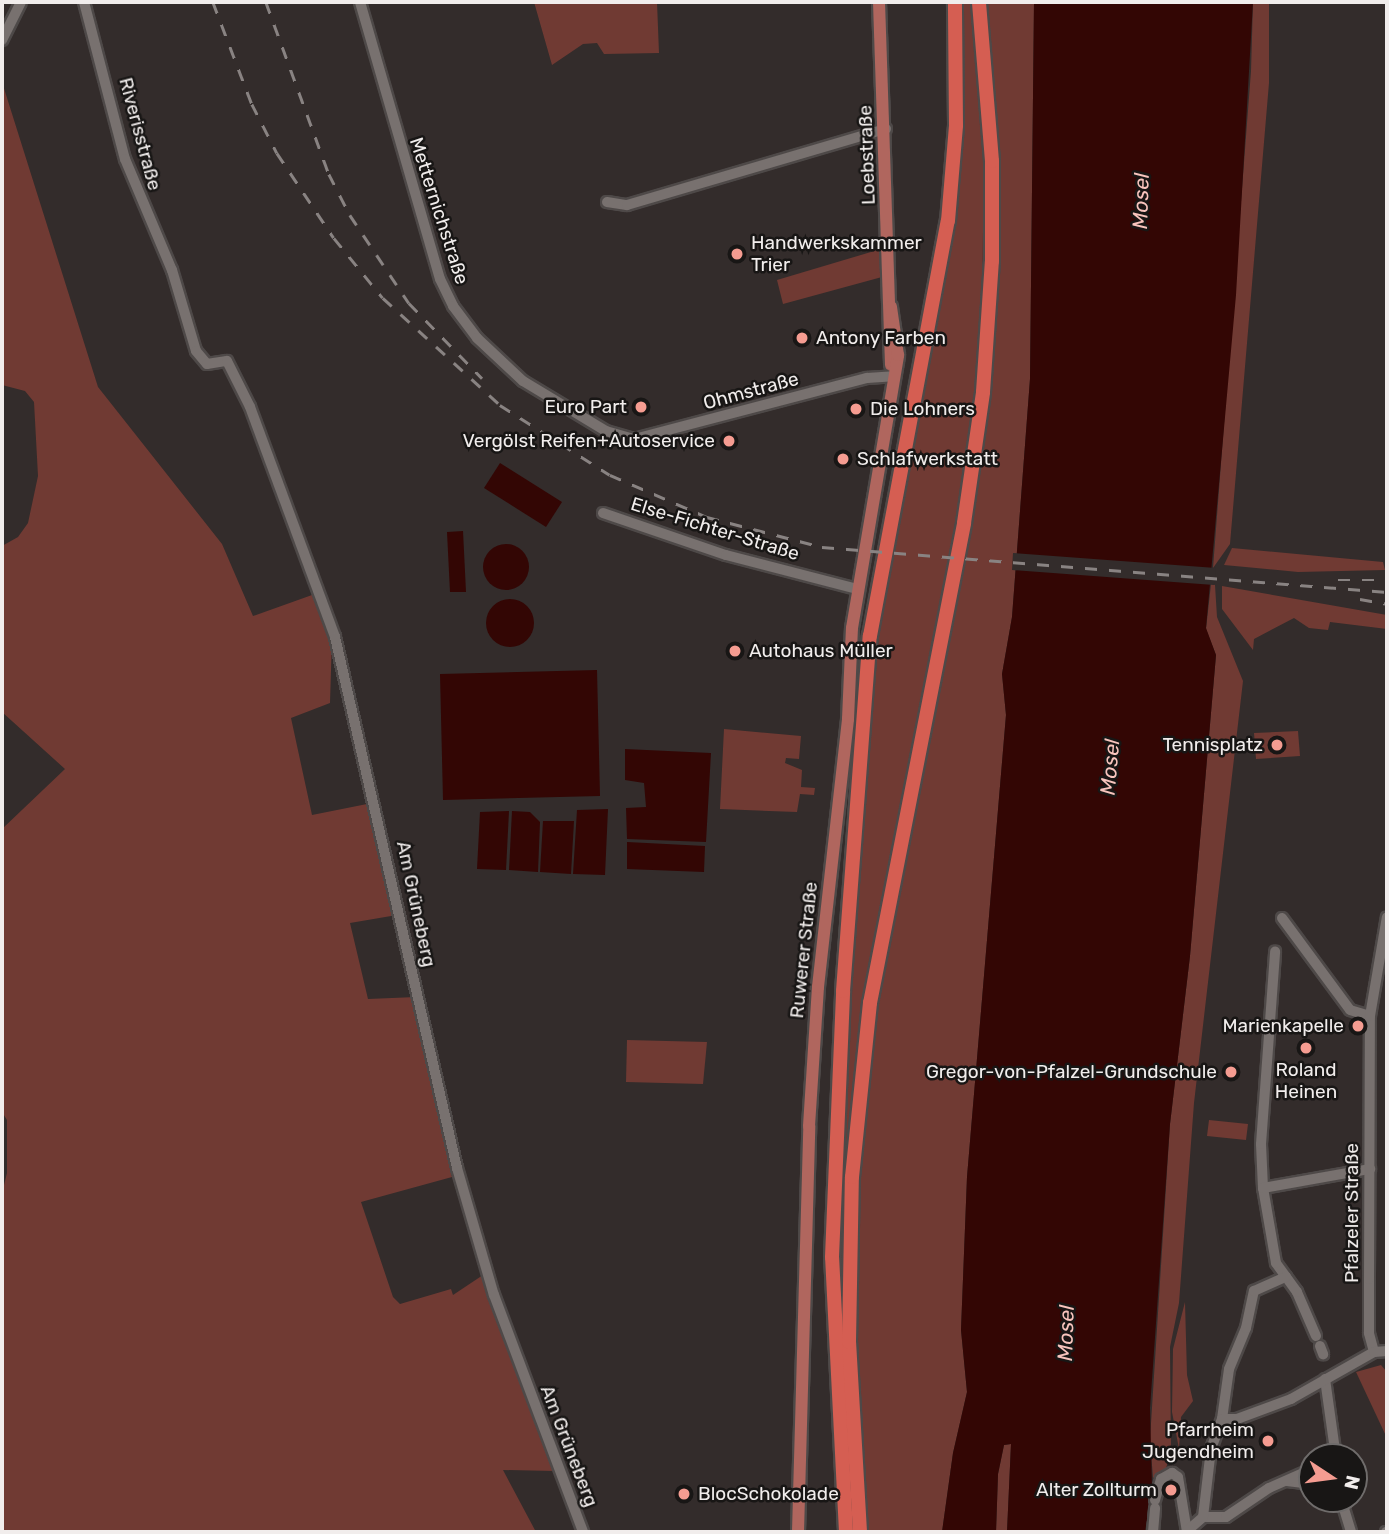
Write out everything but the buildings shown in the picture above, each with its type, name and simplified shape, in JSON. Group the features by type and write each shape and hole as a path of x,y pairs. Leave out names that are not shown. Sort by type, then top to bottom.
{"highway":[{"path":"846,1532 832,1257 844,977 870,636 948,221 956,125 955,2"},
{"path":"860,1532 849,1342 852,1177 874,977 964,523 983,392 992,261 992,161 979,2"}],"main road":[{"name":"Loebstraße","path":"879,2 891,307 888,335 893,376"},
{"name":"Ruwerer Straße","path":"798,1532 811,1097 857,589 893,376"}],"street":[{"path":"2,40 21,2"},
{"name":"Riverisstraße","path":"84,2 135,188 161,242 187,312"},
{"name":"Metternichstraße","path":"360,2 415,204 453,306 513,374 617,436"},
{"path":"607,202 627,205 886,129"},
{"name":"Am Grüneberg","path":"187,312 202,360 207,364 227,361 250,407 335,637 457,1168 494,1295 583,1532"},
{"name":"Ohmstraße","path":"617,436 641,439 867,377 893,376"},
{"name":"Else-Fichter-Straße","path":"603,513 726,555 857,589"},
{"name":"Pfalzeler Straße","path":"1374,1353 1369,1333 1370,1016 1387,917"},
{"path":"1282,919 1350,1010 1370,1016"},
{"path":"1275,952 1261,1144 1263,1188 1276,1263 1286,1277 1315,1336"},
{"path":"1374,993 1387,992"},
{"path":"1263,1188 1370,1169"},
{"path":"1194,1527 1211,1449 1222,1419 1229,1369 1246,1328 1254,1291 1286,1277"},
{"path":"1222,1419 1237,1419 1291,1399 1374,1353 1387,1351"},
{"path":"1325,1379 1334,1443"},
{"path":"1153,1532 1155,1504 1161,1479 1172,1473 1178,1477 1194,1527"},
{"path":"1194,1527 1226,1517 1298,1476"},
{"path":"1287,1481 1298,1482"},
{"path":"1345,1513 1351,1532"}],"shaded area":[{"path":"534,2 657,2 659,53 604,54 597,43 583,44 552,65"},
{"path":"961,2 972,2 984,128 982,335 973,421 944,586 870,967 853,1097 843,1256 838,1254 840,1140 868,727 884,595 953,232 960,166"},
{"path":"984,2 1034,2 1030,379 1012,617 1002,674 1006,715 967,1177 961,1330 967,1392 953,1453 942,1532 866,1532 855,1309 860,1153 876,1009 968,548 994,349 1000,211 997,125"},
{"path":"1253,2 1269,2 1269,83 1230,544 1213,568 1251,71"},
{"path":"2,82 98,387 222,544 253,616 312,595 332,637 330,703 291,718 312,815 372,803 397,915 350,923 368,999 416,997 452,1177 361,1202 393,1297 400,1304 451,1289 453,1295 483,1275 555,1471 503,1470 536,1532 2,1532 2,1193 7,1173 7,1120 2,1112 2,829 65,769 2,712 2,546 18,537 28,523 38,476 34,402 25,391 2,385"},
{"path":"881,249 882,277 783,304 777,280"},
{"path":"1232,548 1383,562 1385,570 1298,572 1224,565"},
{"path":"1211,584 1215,585 1217,617 1243,681 1194,1103 1179,1303 1170,1347 1171,1448 1166,1469 1153,1478 1150,1439 1170,1124 1190,956 1216,655 1206,629"},
{"path":"1222,586 1387,615 1387,629 1330,622 1328,630 1309,628 1294,618 1254,639 1253,650 1222,609"},
{"path":"724,729 801,736 799,759 786,758 785,763 802,770 801,787 815,788 814,795 800,794 797,812 720,809"},
{"name":"Tennisplatz","path":"1298,731 1300,756 1256,759 1254,733"},
{"path":"627,1040 707,1042 703,1084 626,1082"},
{"path":"1209,1120 1248,1124 1246,1140 1207,1136"},
{"path":"1185,1302 1187,1375 1193,1401 1181,1417 1179,1449 1172,1412 1173,1349"},
{"path":"1381,1365 1387,1372 1386,1436 1356,1372"},
{"path":"1011,1444 1007,1532 996,1532 998,1474 1004,1445"}],"water":[{"name":"Mosel","path":"1034,2 1253,2 1236,295 1206,628 1216,655 1190,956 1170,1124 1150,1408 1152,1488 1145,1532 1007,1532 1011,1444 1004,1445 998,1474 996,1532 942,1532 953,1453 967,1392 961,1330 967,1177 1006,715 1002,674 1012,617 1030,379"},
{"path":"500,463 562,502 546,527 484,488"},
{"path":"463,531 466,592 450,592 447,532"},
{"path":"506,544 523,550 529,567 523,584 506,590 489,584 483,567 489,550"},
{"path":"510,599 527,606 534,623 527,640 510,647 493,640 486,623 493,606"},
{"path":"597,670 600,796 443,800 440,674"},
{"path":"625,749 711,753 706,842 627,839 626,808 646,807 644,783 625,780"},
{"path":"608,809 605,875 573,874 577,810"},
{"path":"509,811 506,870 477,869 480,812"},
{"path":"512,811 530,812 540,822 538,872 509,870"},
{"path":"543,821 574,821 571,874 540,872"},
{"path":"627,842 705,846 704,872 627,869"}],"pier":[{"path":"1013,553 1216,568 1214,585 1012,570"}],"railway":[{"path":"213,2 252,104 277,153 334,238 383,298 500,405 610,475 707,517 822,547 1387,592"},
{"path":"266,2 329,174 350,215 409,303 482,378"},
{"path":"1338,580 1387,580"},
{"path":"1360,599 1387,604"}],"place":[{"name":"Handwerkskammer Trier","path":"737,254"},
{"name":"Antony Farben","path":"802,338"},
{"name":"Euro Part","path":"641,407"},
{"name":"Die Lohners","path":"856,409"},
{"name":"Vergölst Reifen+Autoservice","path":"729,441"},
{"name":"Schlafwerkstatt","path":"843,459"},
{"name":"Autohaus Müller","path":"735,651"},
{"name":"Tennisplatz","path":"1277,745"},
{"name":"Marienkapelle","path":"1358,1026"},
{"name":"Roland Heinen","path":"1306,1048"},
{"name":"Gregor-von-Pfalzel-Grundschule","path":"1231,1072"},
{"name":"Pfarrheim Jugendheim","path":"1268,1441"},
{"name":"Alter Zollturm","path":"1171,1490"},
{"name":"BlocSchokolade","path":"684,1494"}]}
